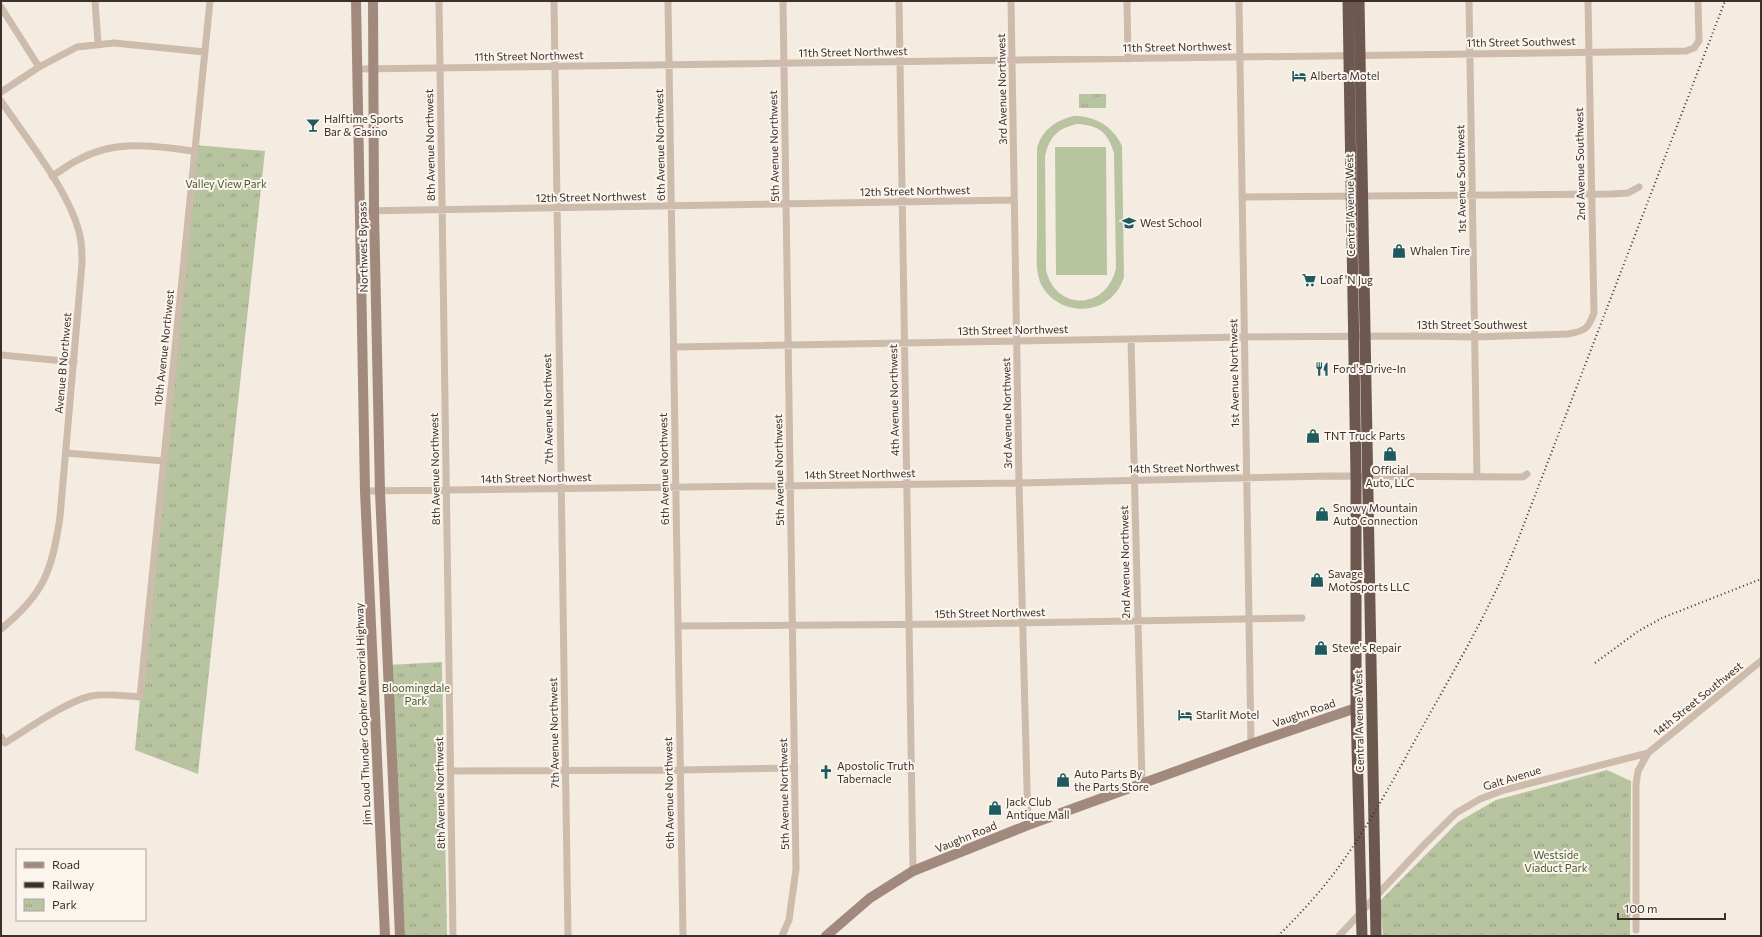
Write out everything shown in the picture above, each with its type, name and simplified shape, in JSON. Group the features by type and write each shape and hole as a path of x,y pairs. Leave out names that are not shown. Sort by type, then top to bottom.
{"highway":[{"name":"Central Avenue West","path":"1348,1 1356,476 1356,708 1362,936"},
{"name":"Central Avenue West","path":"1359,1 1364,195 1370,618 1369,743 1373,804 1376,936"},
{"path":"1369,743 1364,720 1356,708 1362,703 1364,693 1370,618"}],"main road":[{"name":"Northwest Bypass","path":"356,1 365,491"},
{"name":"Northwest Bypass","path":"373,1 374,210 380,492"},
{"name":"Jim Loud Thunder Gopher Memorial Highway","path":"365,491 385,936"},
{"path":"380,492 400,936"},
{"name":"Vaughn Road","path":"826,936 870,898 914,871 1028,825 1251,744 1356,708"}],"street":[{"path":"95,1 98,43"},
{"name":"10th Avenue Northwest","path":"3,740 68,705 90,696 108,695 140,697 210,1"},
{"name":"8th Avenue Northwest","path":"439,1 453,936"},
{"name":"7th Avenue Northwest","path":"554,1 560,488 568,936"},
{"name":"6th Avenue Northwest","path":"668,1 683,936"},
{"name":"5th Avenue Northwest","path":"782,936 789,920 796,869 783,1"},
{"name":"4th Avenue Northwest","path":"899,1 914,871"},
{"name":"3rd Avenue Northwest","path":"1011,1 1018,483 1028,825"},
{"path":"1127,1 1128,59"},
{"name":"1st Avenue Northwest","path":"1239,1 1251,744"},
{"name":"1st Avenue Southwest","path":"1469,1 1477,477"},
{"name":"2nd Avenue Southwest","path":"1588,1 1594,313 1589,326"},
{"name":"11th Street Southwest","path":"1348,55 1686,51 1694,48 1699,41 1698,1"},
{"path":"1,7 39,67"},
{"path":"1,92 39,67 77,47 98,43 114,43 205,52"},
{"name":"11th Street Northwest","path":"357,69 1012,61 1348,55"},
{"name":"Avenue B Northwest","path":"1,101 52,176 76,221 82,248 66,454 60,517 55,549 45,579 31,600 15,618 1,629"},
{"path":"52,176 78,159 102,149 125,145 147,145 194,151"},
{"path":"1242,197 1591,194 1628,193 1639,187"},
{"name":"12th Street Northwest","path":"360,211 672,207 1014,200"},
{"name":"13th Street Southwest","path":"1353,337 1475,338 1568,334 1580,332 1589,326"},
{"name":"13th Street Northwest","path":"674,347 1244,337 1353,337"},
{"name":"2nd Avenue Northwest","path":"1130,339 1142,783"},
{"path":"1,355 74,362"},
{"path":"66,454 164,462"},
{"path":"1356,476 1523,477 1527,474"},
{"name":"14th Street Northwest","path":"365,491 1018,483 1247,477 1356,476"},
{"name":"15th Street Northwest","path":"678,626 909,625 1302,618"},
{"name":"14th Street Southwest","path":"1648,753 1761,661"},
{"path":"1636,930 1636,784 1638,771 1648,753"},
{"name":"Galt Avenue","path":"1339,936 1422,847 1456,813 1480,800 1504,790 1648,753"},
{"path":"451,771 795,768"}],"green space":[{"path":"1079,94 1106,94 1106,108 1079,108"},
{"path":"1082,116 1096,120 1114,133 1122,146 1124,277 1116,293 1107,301 1090,308 1082,309 1060,304 1048,295 1038,277 1037,266 1037,148 1046,131 1056,123 1067,118","holes":["1077,124 1091,126 1101,131 1109,140 1114,153 1116,268 1111,282 1103,292 1093,298 1081,300 1070,299 1060,293 1052,284 1046,270 1045,156 1049,143 1055,134 1070,126"]},
{"name":"Valley View Park","path":"195,145 265,151 198,774 135,750"},
{"path":"1055,147 1106,147 1107,275 1056,275"},
{"name":"Bloomingdale Park","path":"442,662 447,936 405,936 388,665"},
{"name":"Westside Viaduct Park","path":"1607,770 1631,781 1630,936 1383,936 1380,901 1458,822 1496,800"}],"railway":[{"path":"1278,936 1305,908 1330,878 1367,824 1465,651 1510,560 1725,1"},
{"path":"1595,663 1637,632 1662,618 1761,579"}],"place":[{"name":"Alberta Motel","path":"1299,76"},
{"name":"Halftime Sports Bar & Casino","path":"313,125"},
{"name":"West School","path":"1129,223"},
{"name":"Whalen Tire","path":"1399,251"},
{"name":"Loaf 'N Jug","path":"1309,280"},
{"name":"Ford's Drive-In","path":"1322,369"},
{"name":"TNT Truck Parts","path":"1313,436"},
{"name":"Official Auto, LLC","path":"1390,454"},
{"name":"Snowy Mountain Auto Connection","path":"1322,514"},
{"name":"Savage Motosports LLC","path":"1317,580"},
{"name":"Steve's Repair","path":"1321,648"},
{"name":"Starlit Motel","path":"1185,715"},
{"name":"Apostolic Truth Tabernacle","path":"826,772"},
{"name":"Auto Parts By the Parts Store","path":"1063,780"},
{"name":"Jack Club Antique Mall","path":"995,808"}]}
